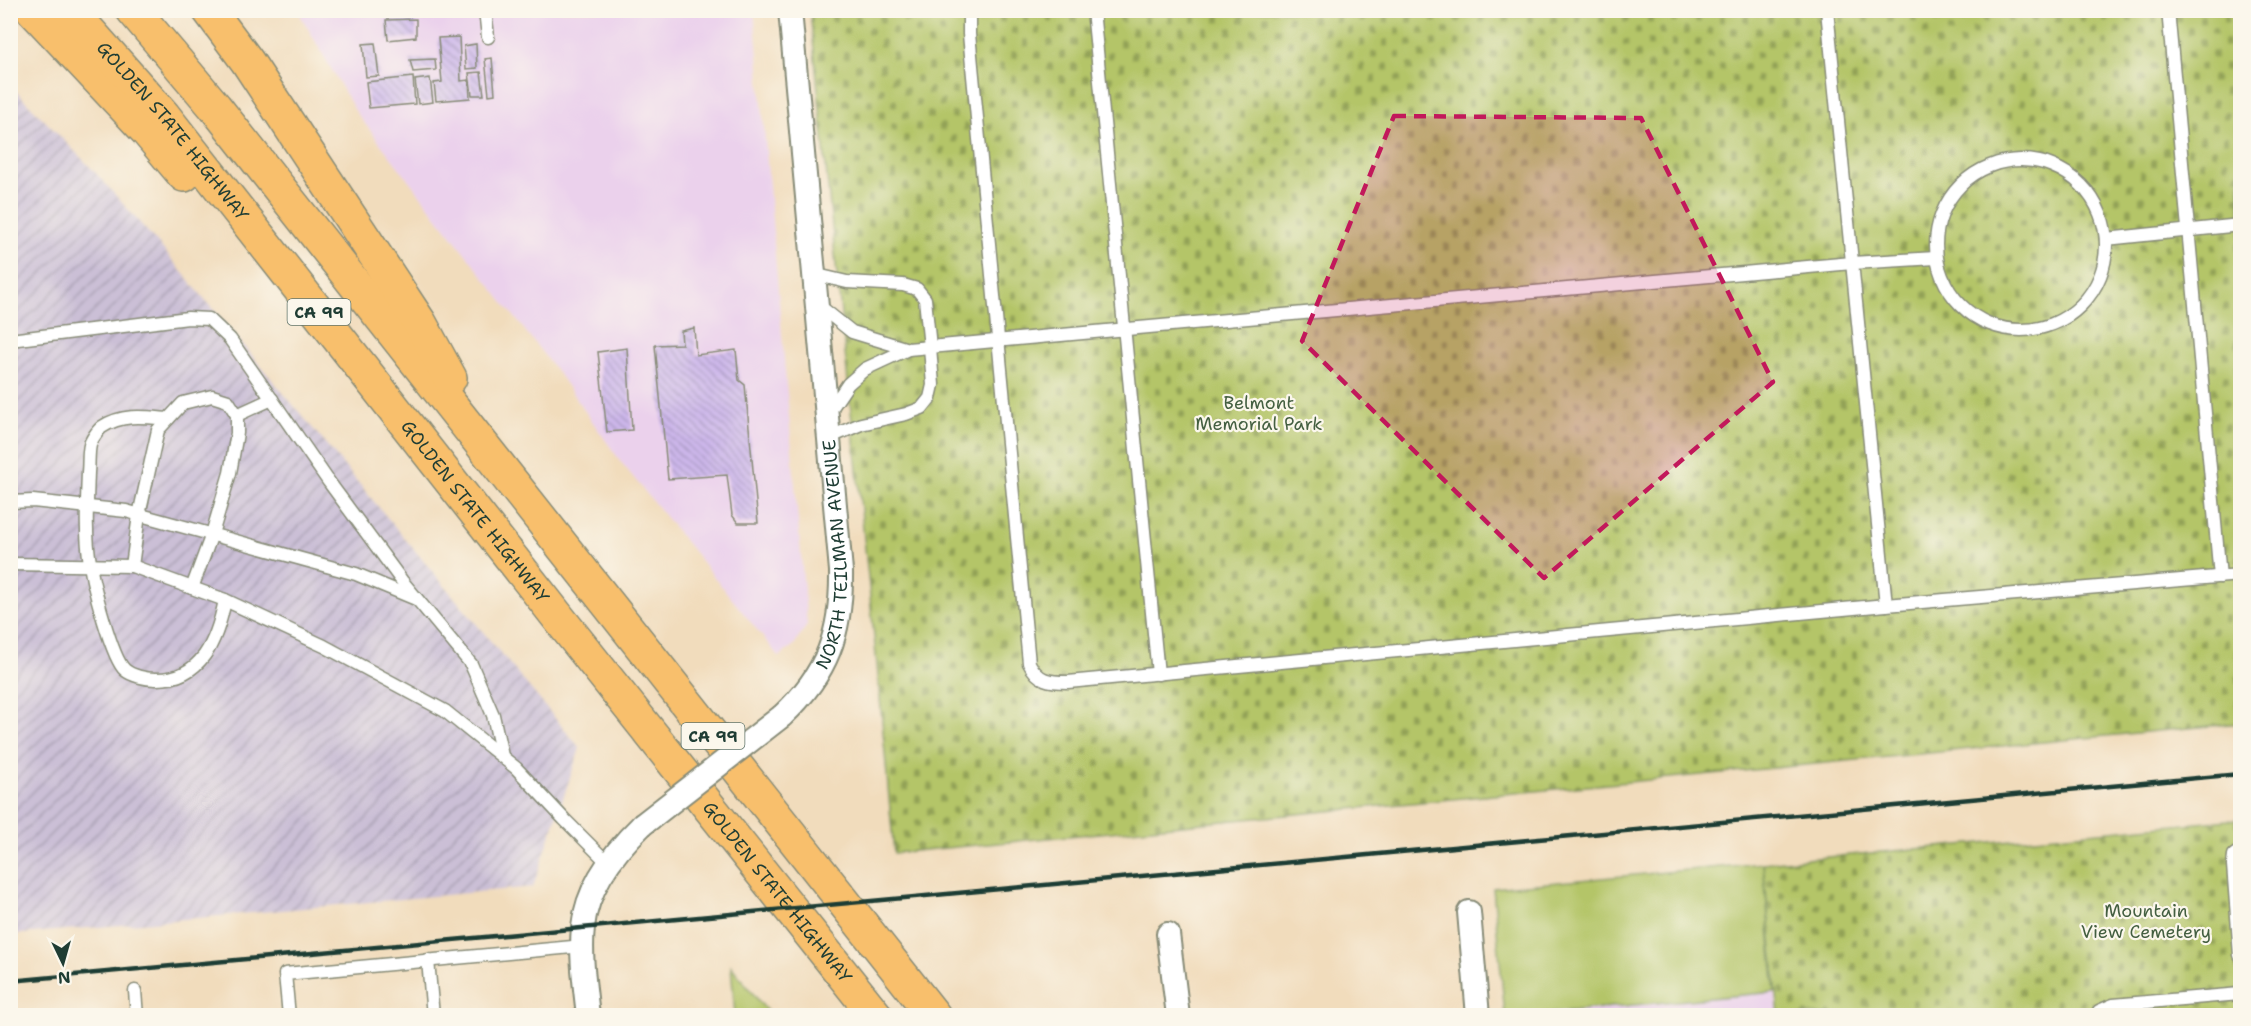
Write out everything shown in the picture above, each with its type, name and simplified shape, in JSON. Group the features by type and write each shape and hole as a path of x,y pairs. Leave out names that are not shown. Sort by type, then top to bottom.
{"highway":[{"path":"33,10 146,130 561,621"},
{"name":"GOLDEN STATE HIGHWAY","path":"70,10 164,116 561,621 876,1016"},
{"name":"CA 99","path":"133,10 215,107 934,1016"},
{"path":"209,10 247,61 420,323 492,457"}],"street":[{"name":"NORTH TEILMAN AVENUE","path":"588,1016 583,953 585,913 608,863 618,849 642,825 782,716 812,683 824,664 839,623 842,599 841,571 790,10"},
{"path":"1469,912 1478,1016"},
{"path":"1168,934 1178,1016"}],"lane":[{"path":"485,10 488,37"},
{"path":"972,10 969,17 969,34 1029,663 1035,675 1049,682 1158,674 1886,605 2241,575"},
{"path":"1093,10 1158,674"},
{"path":"1827,10 1886,605"},
{"path":"2168,10 2220,577"},
{"path":"2016,159 2039,161 2062,169 2081,183 2096,202 2104,223 2106,239 2104,269 2095,290 2080,308 2061,321 2039,329 2016,331 1993,326 1972,316 1955,300 1943,280 1936,258 1936,235 1942,212 1954,192 1971,175 1992,165 2016,159"},
{"path":"2106,239 2241,225"},
{"path":"826,415 848,384 865,369 908,349 1852,263 1936,258"},
{"path":"813,274 847,282 903,285 917,289 925,299 930,347 933,385 930,398 922,408 861,424 828,438"},
{"path":"816,303 852,332 908,349"},
{"path":"10,340 188,318 209,319 230,339 329,482 417,599 471,664 493,715 502,756"},
{"path":"132,566 139,515 158,430 183,403 212,396 228,401 237,415 237,433 230,473 212,534 192,588"},
{"path":"237,415 272,399"},
{"path":"168,419 132,415 102,427 90,444 86,507 90,564 113,650 124,670 150,679 171,680 194,668 212,645 220,626 225,600"},
{"path":"10,502 33,501 126,511 356,574 417,599"},
{"path":"10,564 132,566 225,600 324,646 445,711 516,768 608,863"},
{"path":"2241,851 2234,855 2233,865 2241,956"},
{"path":"289,1016 285,974 428,960 583,953"},
{"path":"428,960 433,1016"},
{"path":"135,991 137,1016"},
{"path":"2099,1016 2099,1011 2113,1005 2241,994"}],"highlighted area":[{"path":"1394,116 1641,118 1773,382 1544,578 1302,341"}],"shaded area":[{"path":"298,11 754,11 807,625 794,645 779,657 621,462 558,373 356,112"},
{"path":"10,85 94,171 162,248 580,748 533,887 11,935"},
{"path":"1775,992 1778,1015 1526,1016"}],"green space":[{"name":"Belmont Memorial Park","path":"810,11 2240,11 2240,723 894,853"},
{"name":"Mountain View Cemetery","path":"2240,819 2240,1015 1779,1015 1763,863"},
{"path":"1763,863 1775,992 1505,1015 1493,888"},
{"path":"731,966 770,1015 735,1015"}],"building":[{"path":"390,10 436,10 436,12 390,17"},
{"path":"416,19 416,37 388,40 386,20"},
{"path":"459,37 461,81 469,80 470,98 436,101 434,83 442,82 438,38"},
{"path":"375,43 379,76 366,77 363,44"},
{"path":"476,44 477,68 466,69 464,46"},
{"path":"492,58 495,94 489,95 485,59"},
{"path":"435,59 436,70 413,72 410,60"},
{"path":"481,72 484,95 472,95 469,73"},
{"path":"413,77 415,104 369,108 366,82"},
{"path":"430,78 433,102 418,104 415,80"},
{"path":"694,328 696,355 736,350 739,380 745,385 758,523 738,523 732,515 727,475 668,479 655,345 682,344 681,331"},
{"path":"627,348 632,430 607,432 598,352"}],"railway":[{"path":"10,981 2240,774"}]}
